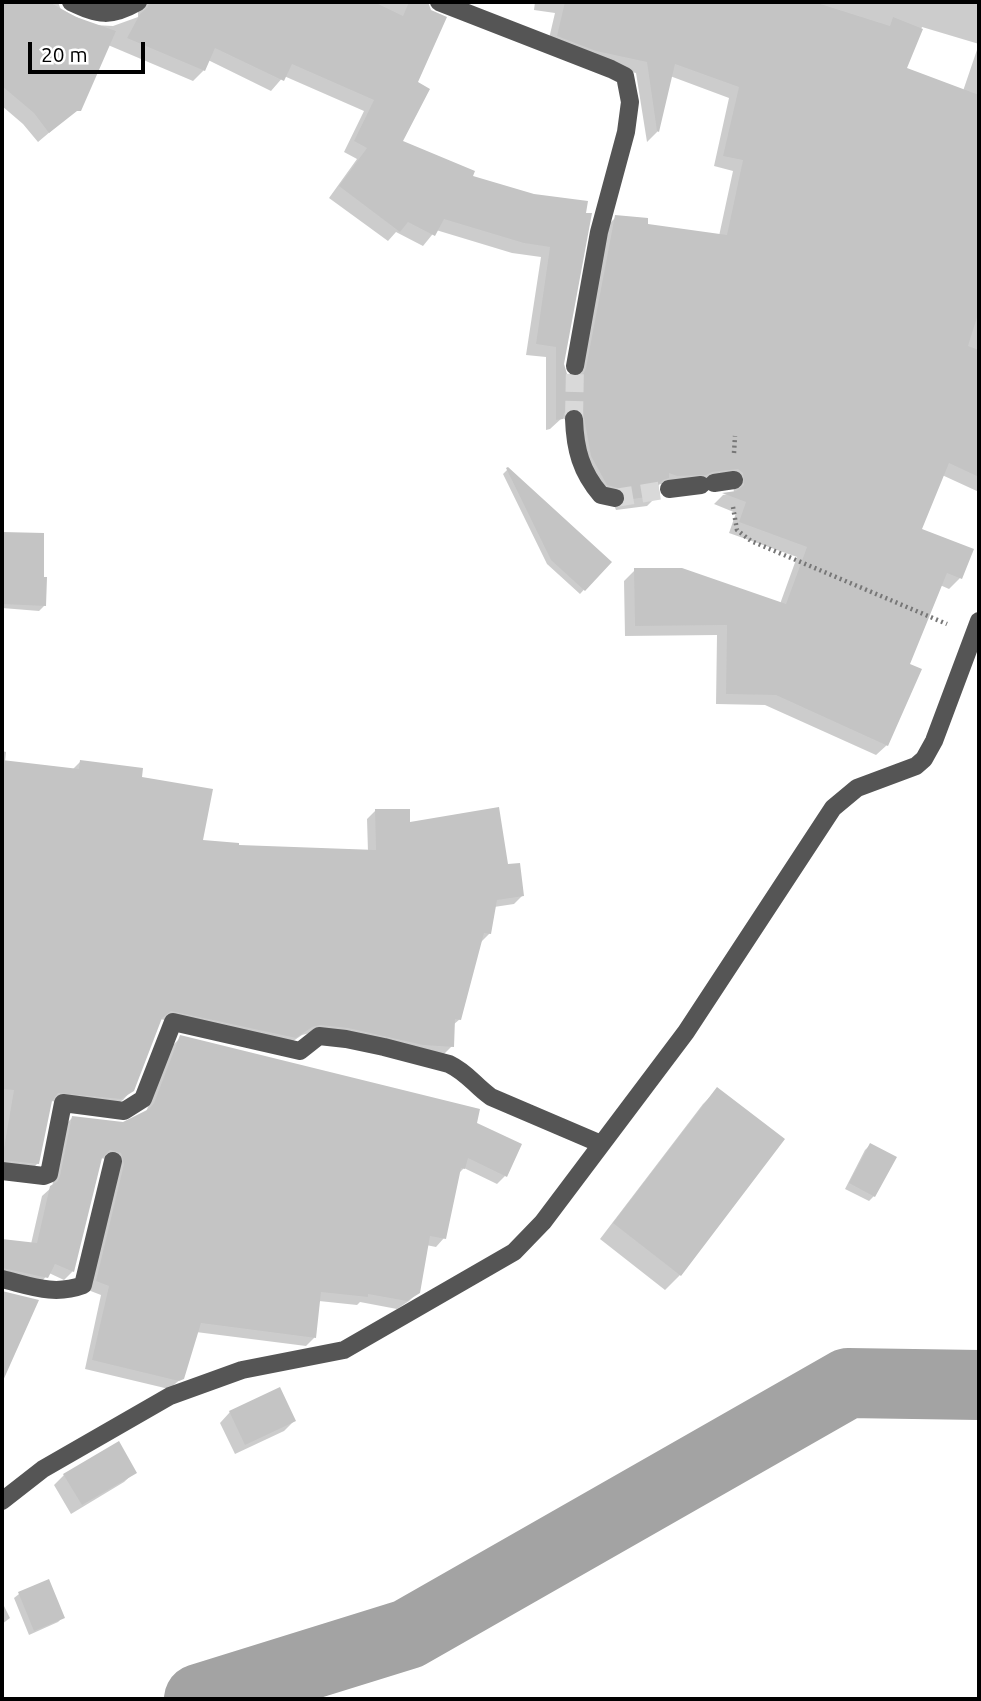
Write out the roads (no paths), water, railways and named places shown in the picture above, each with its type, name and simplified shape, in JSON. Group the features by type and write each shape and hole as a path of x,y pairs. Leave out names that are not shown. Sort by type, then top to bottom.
{"street":[{"path":"71,2 97,13 108,14 138,2"},
{"path":"439,2 625,76 630,102 626,132 600,232 575,366"},
{"path":"574,419 575,444 581,466 601,495 615,498"},
{"path":"668,489 734,480"},
{"path":"2,1501 43,1469 170,1396 242,1370 344,1350 514,1252 543,1222 686,1032 833,808 857,788 916,766 924,759 934,741 976,628"},
{"path":"2,1171 44,1176 48,1174 63,1103 124,1111 143,1099 173,1022 300,1051 318,1036 346,1039 449,1064 464,1071 491,1097 601,1144"},
{"path":"2,1279 47,1290 66,1291 83,1285 113,1161"}],"waterway":[{"path":"199,1699 408,1634 848,1383 979,1385"}],"tunnel":[{"path":"574,419 575,366"},
{"path":"615,498 669,489"}]}
